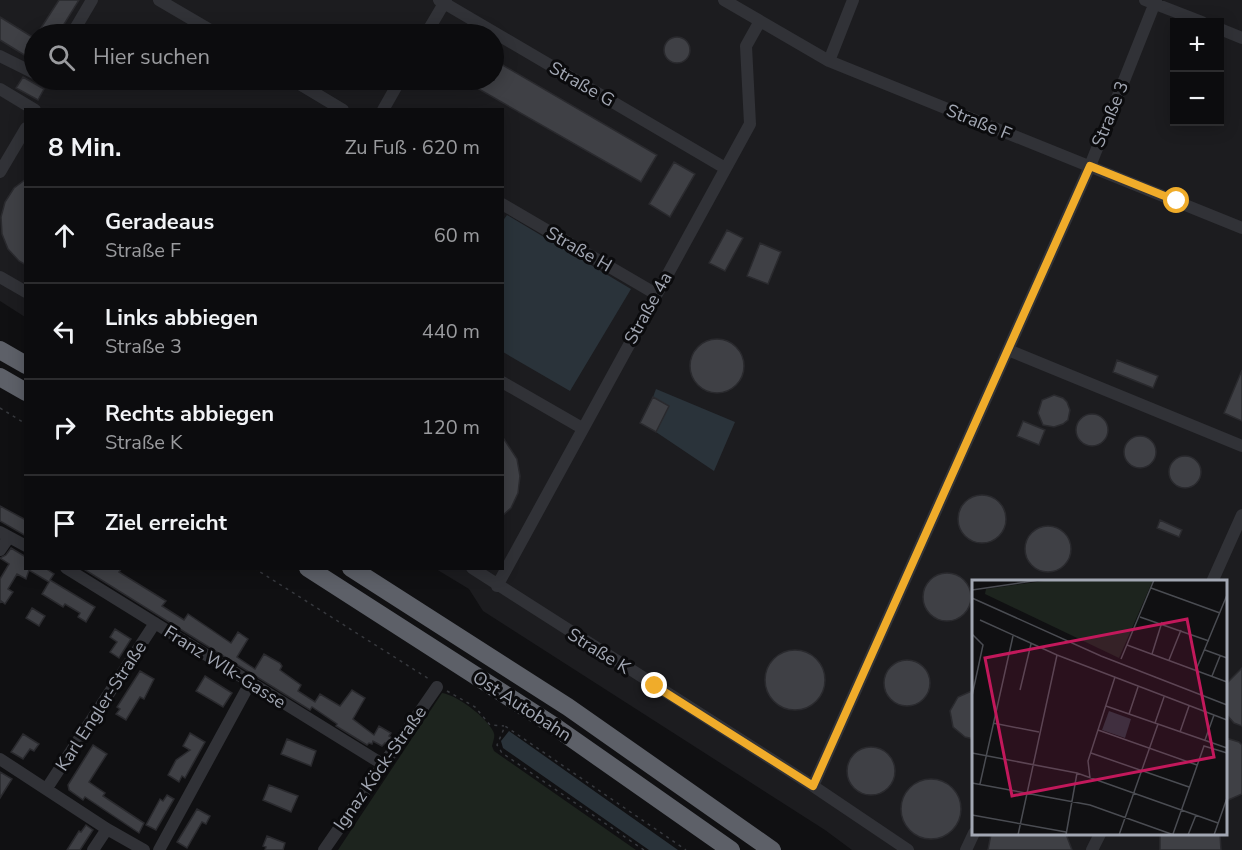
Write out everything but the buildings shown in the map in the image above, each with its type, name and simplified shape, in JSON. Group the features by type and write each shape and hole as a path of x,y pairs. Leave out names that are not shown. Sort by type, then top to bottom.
{"highway":[{"path":"0,350 24,364"},
{"path":"0,377 24,391"},
{"name":"Ost Autobahn","path":"311,570 554,726 731,850"},
{"name":"Ost Autobahn","path":"354,570 568,707 772,850"}],"street":[{"path":"78,24 92,0"},
{"path":"159,0 200,24"},
{"name":"Straße F","path":"724,0 829,61 1242,228"},
{"path":"829,61 853,0"},
{"path":"431,24 443,1"},
{"name":"Straße G","path":"443,1 482,24"},
{"path":"1152,1 1192,18"},
{"name":"Straße 3","path":"813,786 1090,166 1152,1"},
{"name":"Straße 4a","path":"497,586 750,124 746,46 760,21"},
{"path":"1224,31 1242,38"},
{"name":"Straße G","path":"504,37 725,168"},
{"path":"0,56 24,68"},
{"path":"0,89 32,108"},
{"path":"310,90 340,108"},
{"path":"384,108 394,90"},
{"path":"0,171 24,131"},
{"name":"Straße H","path":"504,205 656,294"},
{"path":"0,277 24,291"},
{"path":"1008,350 1242,446"},
{"path":"504,383 582,428"},
{"path":"1213,580 1242,515"},
{"path":"0,550 5,534 24,545"},
{"name":"Franz Wlk-Gasse","path":"69,570 384,765"},
{"name":"Straße K","path":"475,570 813,786 908,850"},
{"name":"Karl Engler-Straße","path":"47,788 155,623"},
{"path":"159,850 250,683"},
{"name":"Ignaz Köck-Straße","path":"324,850 437,687"},
{"path":"0,759 107,829 144,850"},
{"path":"93,850 107,829"},
{"path":"966,850 973,835"},
{"path":"1092,850 1100,835"}],"path":[{"path":"0,408 24,423"},
{"path":"257,570 434,682 437,687 467,701 490,725 505,726 686,850"},
{"path":"505,726 497,745 502,753 644,850"}],"shaded area":[{"path":"0,0 1242,0 1242,850 852,850 825,830 483,611 469,589 438,570 504,570 504,108 24,108 24,316 0,301"},
{"path":"507,215 631,289 570,391 504,353 504,219"},
{"path":"656,389 735,422 714,471 656,432 669,406 653,397"},
{"path":"442,693 463,702 484,719 494,733 492,746 494,751 636,850 338,850"},
{"path":"509,731 678,850 649,850 503,748 501,741"}],"route":[{"path":"655,686 813,786 1090,166 1177,201"}]}
